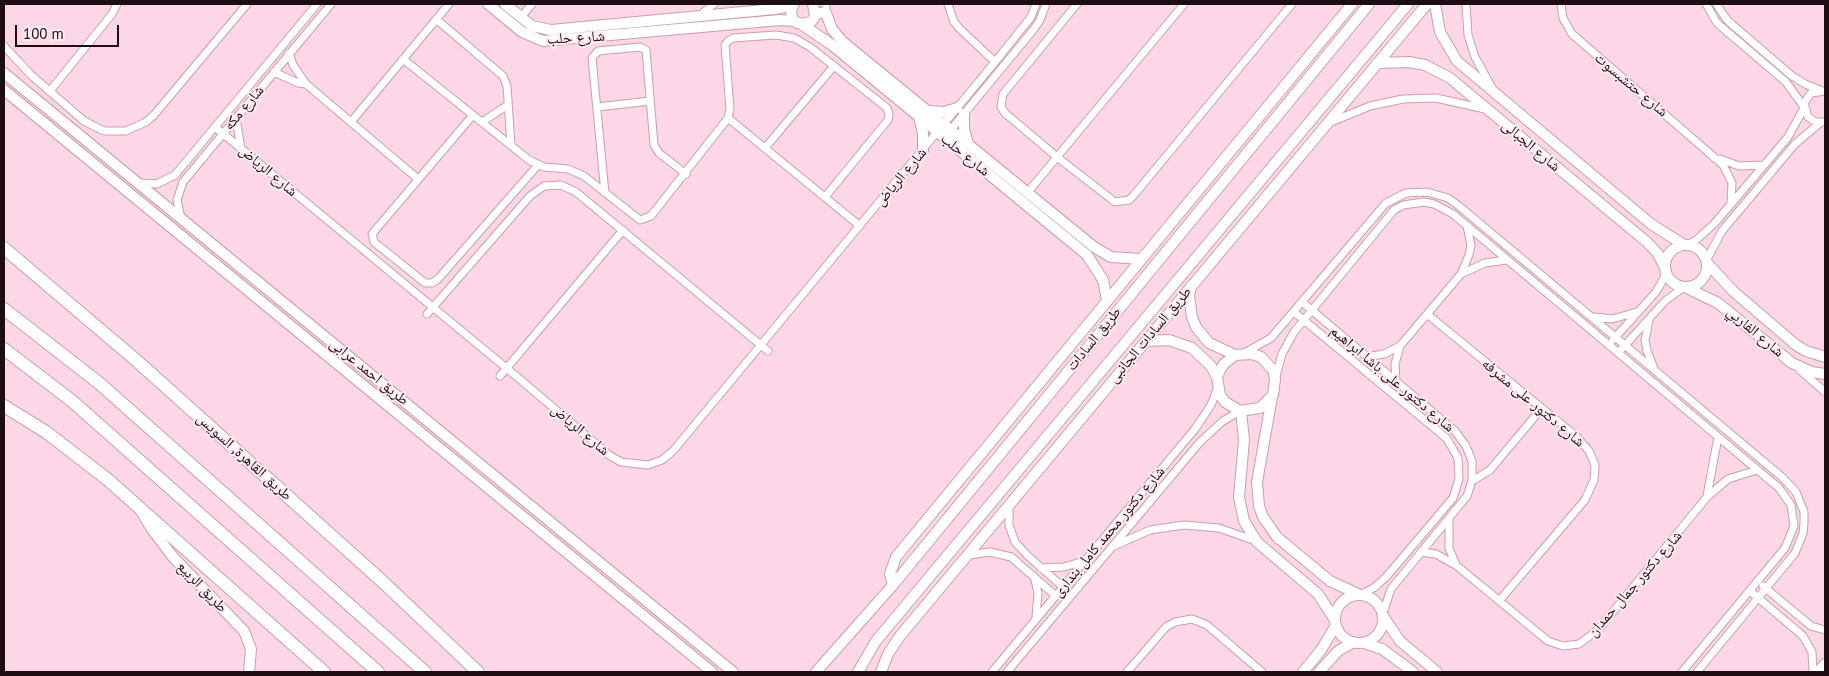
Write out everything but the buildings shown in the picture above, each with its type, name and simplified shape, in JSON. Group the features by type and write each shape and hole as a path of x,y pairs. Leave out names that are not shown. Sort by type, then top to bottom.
{"highway":[{"name":"طريق القاهرة, السويس","path":"4,248 137,360 383,582 478,672"},
{"path":"4,309 99,383 425,672"},
{"path":"4,349 72,401 378,672"},
{"path":"4,406 69,448 138,505 324,672"}],"street":[{"path":"50,91 112,14 117,4"},
{"path":"4,46 50,91 94,127 115,132 136,128 154,115 247,4"},
{"name":"شارع مكه","path":"134,180 157,184 171,178 215,128 317,4"},
{"name":"شارع مكه","path":"182,220 177,200 180,188 331,4"},
{"path":"351,122 449,4"},
{"name":"شارع حلب","path":"488,4 522,32 543,41 780,20 798,23 832,45 1087,255 1102,276 1107,300"},
{"name":"شارع حلب","path":"505,4 532,26 551,30 775,9 793,4"},
{"path":"521,17 532,4"},
{"path":"699,17 714,4"},
{"path":"793,4 791,15 798,23 812,21 820,8"},
{"path":"948,4 954,22 995,62"},
{"path":"968,143 961,111 995,62 1031,17 1036,4"},
{"path":"929,111 961,111 1034,29 1040,20 1046,4"},
{"path":"1077,4 1002,94 1001,99 1005,113 1107,198 1115,202 1129,200 1292,4"},
{"path":"1028,192 1184,4"},
{"path":"893,585 890,574 896,557 1352,4"},
{"name":"طريق السادات","path":"816,672 893,585 1369,4"},
{"name":"طريق السادات","path":"858,672 871,648 907,604 1408,4"},
{"name":"طريق السادات الجانبى","path":"881,672 894,644 1226,243 1427,4"},
{"name":"شارع الجبالى","path":"1435,4 1440,32 1457,61 1651,224 1685,245"},
{"path":"1466,4 1468,35 1475,57 1485,78 1499,96"},
{"name":"شارع حتشبسوت","path":"1561,4 1562,18 1572,34 1717,157 1729,173 1732,183 1731,203"},
{"path":"1706,4 1717,23 1786,82 1808,117 1823,122"},
{"path":"1716,4 1728,21 1792,76 1805,84 1823,90"},
{"name":"شارع حلب","path":"820,8 839,38 1102,252 1121,259 1141,259"},
{"path":"436,20 503,76 506,82 511,145"},
{"path":"403,59 538,165 576,172 636,219 644,220 651,216 686,174 728,118 730,109 725,46 730,39 776,35 794,38 810,47 887,108 889,114 888,120 824,197"},
{"path":"1317,66 1320,43"},
{"path":"605,193 592,58 598,51 644,48 655,148 686,174"},
{"path":"290,54 293,65 306,84 418,179"},
{"name":"شارع الجبالى","path":"1377,63 1409,62 1440,71 1654,248 1665,268"},
{"path":"765,148 834,66"},
{"path":"274,72 298,84 306,84"},
{"name":"طريق احمد عرابى","path":"4,73 733,672"},
{"name":"طريق احمد عرابى","path":"4,90 712,672"},
{"path":"1609,345 1660,286 1670,252 1708,230 1793,131 1808,96 1823,90"},
{"path":"1328,123 1370,106 1403,99 1436,98 1489,110"},
{"path":"596,107 650,101"},
{"path":"482,122 508,105"},
{"name":"شارع الرياض","path":"215,128 614,459 628,464 648,465 662,460 673,451 923,150 941,135 961,111"},
{"path":"473,115 373,230 372,238 425,283 432,283 538,165"},
{"path":"919,117 923,133 923,150"},
{"path":"236,118 241,149"},
{"path":"728,118 860,226"},
{"path":"1618,353 1665,301 1685,287 1697,284 1702,280 1707,269 1707,262 1722,231 1795,144 1823,122"},
{"name":"شارع حتشبسوت","path":"1717,157 1739,166 1763,165"},
{"path":"1195,194 1217,189 1218,166"},
{"path":"122,187 134,180"},
{"path":"427,314 530,196 544,186 552,184 569,187 768,351"},
{"path":"1246,196 1271,189"},
{"path":"1218,382 1224,364 1271,338 1386,203 1406,193 1427,192 1448,198 1782,476 1790,484 1801,502 1804,512 1803,533 1795,553 1697,672"},
{"path":"1437,672 1395,635 1377,602 1330,581 1277,537 1263,517 1259,506 1258,482 1275,378 1287,342 1394,210 1414,202 1434,204 1453,214 1786,496 1791,505 1794,526 1785,548 1682,672"},
{"path":"1453,214 1459,206"},
{"path":"1226,243 1227,219"},
{"path":"1366,357 1384,354 1400,346 1461,274 1471,246 1467,226"},
{"path":"500,376 623,230"},
{"path":"1685,245 1697,248 1707,262"},
{"path":"1461,274 1485,263 1507,260"},
{"name":"شارع الفاربي","path":"1707,262 1733,291 1796,345 1825,358"},
{"path":"1665,268 1669,279 1685,287"},
{"path":"1191,286 1190,307 1196,327 1209,342 1226,352 1252,354 1268,362 1275,378"},
{"name":"شارع الفاربي","path":"1685,287 1718,303 1792,363 1812,372 1825,374"},
{"name":"شارع دكتور على باشا ابراهيم","path":"1302,302 1455,431 1470,455 1472,481"},
{"path":"1592,317 1612,319 1640,310"},
{"name":"شارع دكتور على باشا ابراهيم","path":"1294,312 1448,439 1458,458"},
{"name":"شارع دكتور على مشرفه","path":"1427,314 1585,445 1595,465 1594,480 1589,494 1499,601"},
{"path":"1649,318 1646,340 1647,350 1656,370"},
{"path":"1146,341 1169,340 1192,348 1211,366 1225,402 1240,411 1260,408 1273,395"},
{"path":"1396,382 1396,364 1400,346"},
{"path":"1792,363 1825,392"},
{"name":"شارع دكتور محمد كامل بندارى","path":"992,672 1196,429 1211,405 1218,382"},
{"path":"1085,391 1104,390"},
{"path":"397,412 405,401"},
{"path":"1319,672 1338,651 1379,633 1391,589 1467,496 1472,481 1490,470 1542,408"},
{"path":"1240,411 1244,440 1239,497 1244,521 1257,542 1318,594 1336,622 1342,636 1382,649 1413,672"},
{"name":"شارع دكتور محمد كامل بندارى","path":"1007,672 1200,442 1214,428 1240,411"},
{"name":"شارع دكتور جمال حمدان","path":"1707,497 1718,437"},
{"path":"1303,672 1321,650 1336,622 1338,608 1342,602 1375,587 1387,576 1452,498 1460,478 1458,458 1470,455"},
{"name":"شارع دكتور جمال حمدان","path":"1422,552 1436,554 1456,566 1548,641 1571,646 1586,640 1608,618 1707,497 1728,479 1757,470"},
{"path":"1775,485 1782,476"},
{"name":"طريق الربيع","path":"138,505 151,528 173,558 244,631 251,649 249,672"},
{"path":"1009,507 1009,525 1015,542 1063,587"},
{"path":"1449,519 1447,538 1456,566"},
{"path":"1111,548 1150,530 1184,525 1219,528 1257,542"},
{"path":"969,555 979,552 1001,553 1016,561 1056,596"},
{"path":"1041,568 1064,567 1086,559"},
{"path":"1034,576 1038,594 1035,620"},
{"path":"1758,582 1811,626 1825,630"},
{"path":"1750,591 1804,636 1812,652 1813,672"},
{"path":"907,604 929,602"},
{"path":"1127,672 1166,627 1175,622 1192,619 1206,625 1262,672"},
{"path":"692,655 700,645"},
{"path":"1818,672 1825,664"}]}
